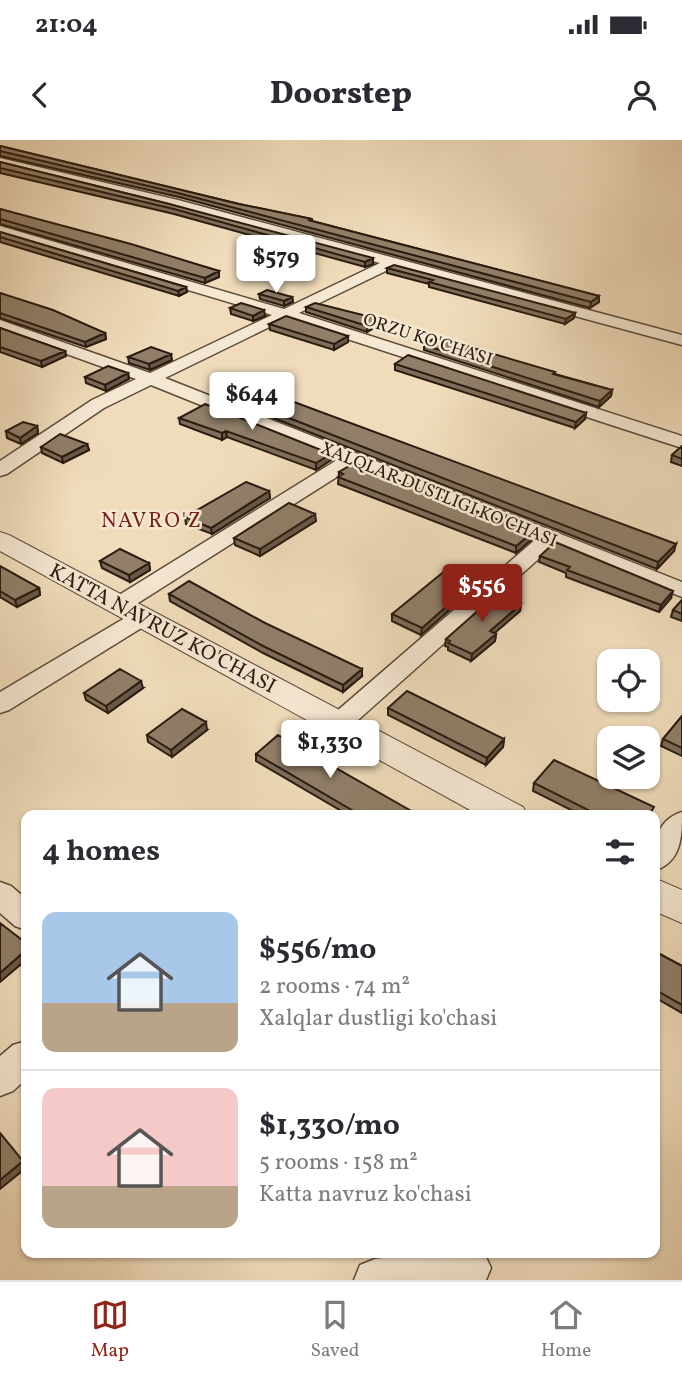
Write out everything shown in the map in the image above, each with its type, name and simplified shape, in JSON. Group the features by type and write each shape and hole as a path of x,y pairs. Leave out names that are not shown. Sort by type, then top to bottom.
{"street":[{"path":"0,161 174,203 682,340"},
{"name":"ORZU KO'CHASI","path":"0,230 286,314 682,442"},
{"path":"0,470 98,404 393,262"},
{"name":"XALQLAR DUSTLIGI KO'CHASI","path":"0,325 151,379 682,590"},
{"path":"0,704 352,459"},
{"path":"339,723 550,538"},
{"name":"KATTA NAVRUZ KO'CHASI","path":"0,540 500,810"},
{"path":"660,851 682,823"},
{"path":"0,895 21,913"},
{"path":"660,896 682,908"},
{"path":"0,1079 21,1061"},
{"path":"375,1280 466,1267"}],"building":[{"path":"0,146 312,219 308,220 599,296 591,302 178,193 0,151"},
{"path":"0,162 373,258 365,262 174,209 0,168"},
{"path":"0,209 219,271 205,278 0,219"},
{"path":"0,232 186,287 178,291 0,237"},
{"path":"394,265 575,313 566,319 387,268"},
{"path":"267,290 292,297 284,301 259,294"},
{"path":"0,293 53,310 105,333 85,342 0,313"},
{"path":"241,303 264,310 253,316 230,308"},
{"path":"315,303 379,319 367,326 306,307"},
{"path":"286,316 348,336 334,344 269,324"},
{"path":"0,328 65,351 41,361 0,347"},
{"path":"436,337 612,390 600,401 424,345"},
{"path":"151,347 171,354 149,364 128,357"},
{"path":"408,355 586,413 576,422 395,364"},
{"path":"108,366 128,373 105,385 85,377"},
{"path":"243,383 676,544 658,562 225,393"},
{"path":"205,404 331,454 316,463 226,431 222,433 179,418"},
{"path":"23,422 37,426 20,438 6,431"},
{"path":"60,434 87,444 62,457 41,447"},
{"path":"682,446 682,459 672,455"},
{"path":"354,463 532,533 516,546 338,477 343,474 339,472"},
{"path":"246,482 269,491 211,528 185,517"},
{"path":"289,503 315,514 260,549 234,538"},
{"path":"555,542 673,591 661,605 567,570 570,567 540,556"},
{"path":"120,549 149,563 129,575 100,561"},
{"path":"0,566 39,588 15,600 0,591"},
{"path":"446,570 473,583 422,628 392,614"},
{"path":"189,581 265,623 362,669 343,685 263,646 169,594"},
{"path":"497,594 521,604 490,631 496,634 472,654 448,643 450,641 446,639"},
{"path":"682,600 682,614 673,610"},
{"path":"120,669 141,681 106,706 84,693"},
{"path":"407,691 504,739 487,758 388,708"},
{"path":"182,709 206,722 171,750 147,735"},
{"path":"682,716 682,748 663,739"},
{"path":"278,735 409,810 352,810 256,754"},
{"path":"554,760 597,780 597,789 616,789 654,807 652,810 588,810 534,783"},
{"path":"0,923 21,939 21,954 0,973"},
{"path":"660,954 682,966 682,1005 660,992"},
{"path":"0,1133 21,1159 21,1163 0,1180"}],"district":[{"name":"NAVRO'Z","path":"152,520"}]}
